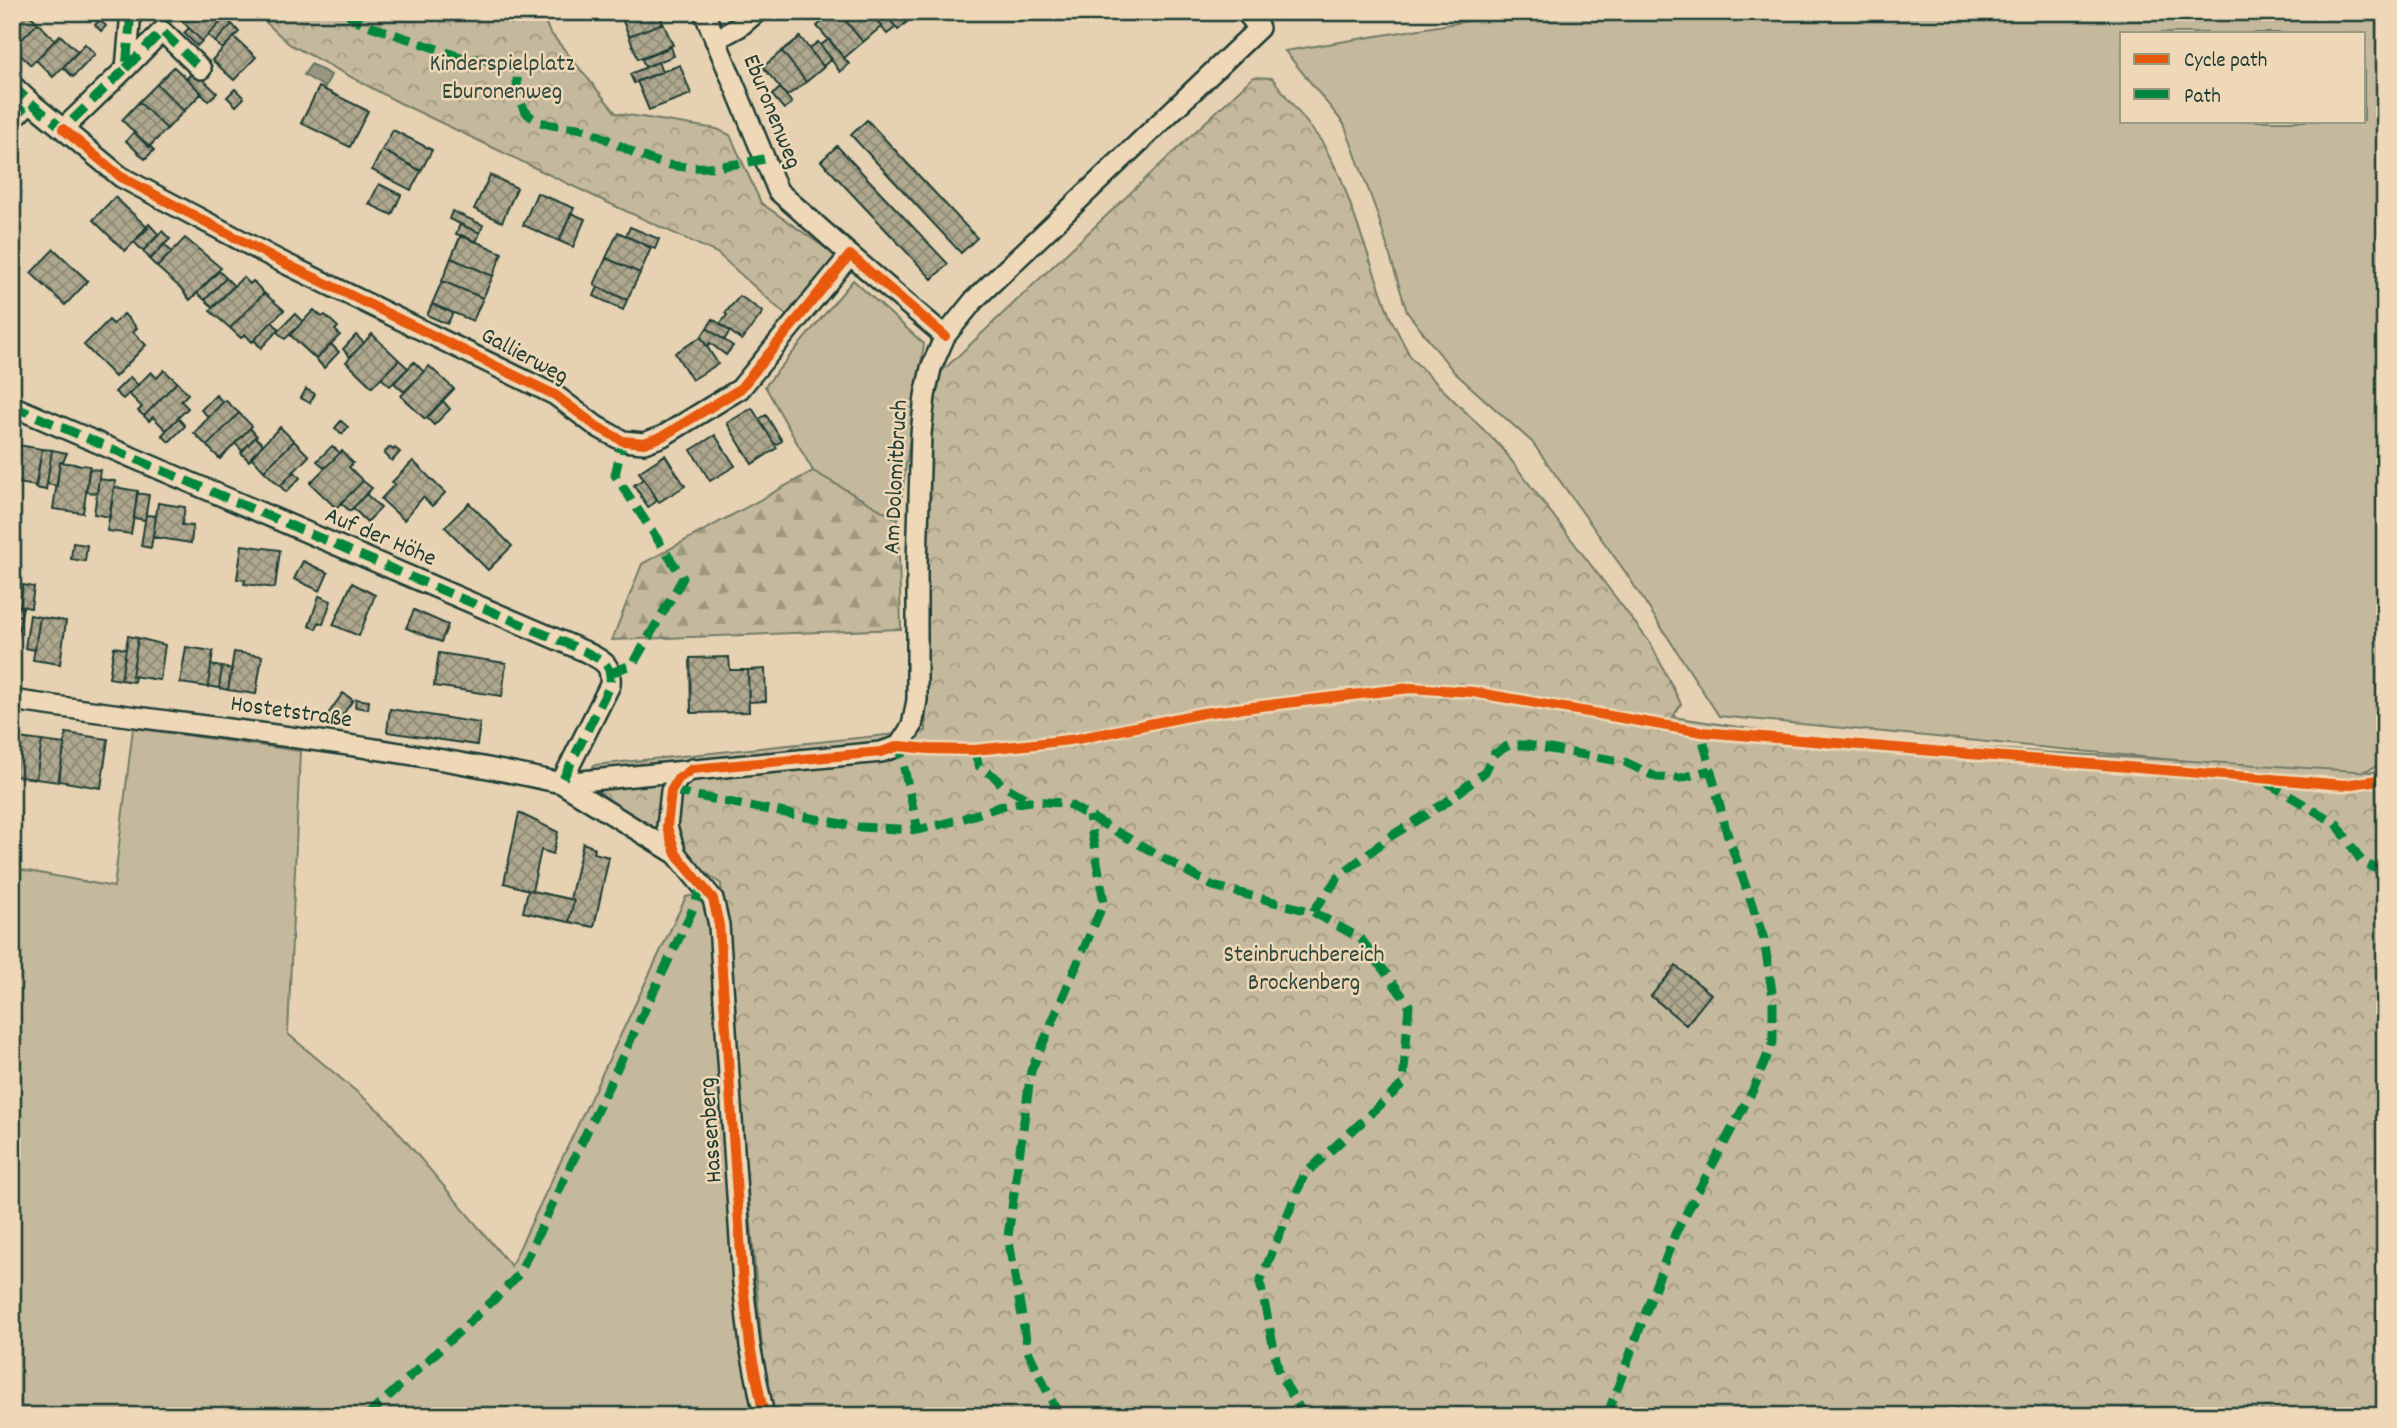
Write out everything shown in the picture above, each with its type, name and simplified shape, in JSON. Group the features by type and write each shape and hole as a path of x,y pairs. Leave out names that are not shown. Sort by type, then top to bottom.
{"street":[{"path":"125,68 131,12"},
{"name":"Eburonenweg","path":"704,12 778,191 850,255"},
{"name":"Eburonenweg","path":"716,40 739,27 757,12"},
{"name":"Am Dolomitbruch","path":"795,759 881,752 899,746 912,726 917,700 921,434 931,368 945,336 975,299 1259,28 1246,12"},
{"path":"64,129 162,31 201,69"},
{"name":"Gallierweg","path":"12,85 121,177 278,261 555,395 596,426 623,441 644,443 663,436 740,389 850,255"},
{"path":"12,120 30,102"},
{"path":"850,255 945,336"},
{"name":"Auf der Höhe","path":"12,406 605,662 611,673 610,685 561,783"},
{"name":"Hostetstraße","path":"12,700 369,750 561,783 795,759"},
{"path":"676,854 667,827 671,790 678,779 692,769"},
{"name":"Hostetstraße","path":"561,783 676,854"},
{"name":"Hassenberg","path":"676,854 713,899 719,925 743,1284 750,1346 764,1416"}],"shaded area":[{"path":"1264,12 1326,12 1270,20"},
{"path":"311,64 331,75 325,87 304,75"}],"green space":[{"name":"Kinderspielplatz Eburonenweg","path":"255,12 392,12 403,20 420,12 541,12 549,31 616,113 717,129 730,135 761,203 837,256 786,315 717,253 400,103 289,44"},
{"path":"1524,12 2385,12 2385,763 2349,777 1719,716 1626,573 1532,442 1454,372 1407,312 1377,213 1344,124 1285,51"},
{"name":"Steinbruchbereich Brockenberg","path":"1253,77 1272,78 1322,142 1341,178 1390,317 1411,358 1501,447 1651,644 1681,704 1673,717 1810,738 2373,772 2385,768 2385,1416 774,1416 764,1370 721,884 585,781 594,765 926,731 927,440 931,405 940,373"},
{"path":"853,280 924,344 898,520 813,471 765,386"},
{"path":"813,471 898,520 901,629 612,640 642,564"},
{"path":"133,728 300,751 288,1034 383,1114 511,1266 686,897 724,889 780,1416 12,1416 12,868 114,887"}],"building":[{"path":"14,12 27,12 38,23 13,48"},
{"path":"220,12 225,18 202,41 174,13"},
{"path":"606,12 624,12 608,19"},
{"path":"659,12 663,23 629,36 620,14"},
{"path":"833,12 838,12 863,42 844,58 817,26"},
{"path":"838,12 870,12 882,26 863,42"},
{"path":"870,12 884,12 896,27 887,34"},
{"path":"884,12 898,12 907,22 898,30"},
{"path":"225,18 232,24 215,42 208,35"},
{"path":"100,20 106,26 101,31 95,25"},
{"path":"38,23 55,40 31,65 13,48"},
{"path":"663,23 673,45 638,59 629,36"},
{"path":"232,24 239,32 222,49 215,42"},
{"path":"189,28 202,41 197,46 184,33"},
{"path":"60,35 78,52 53,77 36,60"},
{"path":"234,37 256,57 234,80 212,60"},
{"path":"800,37 824,67 806,82 782,51"},
{"path":"829,39 849,64 840,72 821,45"},
{"path":"818,42 832,59 823,66 809,49"},
{"path":"85,44 95,54 73,77 63,67"},
{"path":"671,47 674,56 645,67 642,59"},
{"path":"782,51 806,82 787,96 763,67"},
{"path":"658,62 662,72 634,83 630,74"},
{"path":"680,65 691,94 649,110 637,81"},
{"path":"174,67 202,93 184,111 157,84"},
{"path":"194,71 217,93 208,101 187,78"},
{"path":"157,84 184,111 167,129 139,102"},
{"path":"319,87 368,111 350,147 301,123"},
{"path":"780,88 792,103 784,109 772,95"},
{"path":"235,89 244,98 236,106 227,97"},
{"path":"139,102 167,129 149,147 122,120"},
{"path":"867,120 977,238 961,253 851,135"},
{"path":"393,130 432,150 421,171 382,150"},
{"path":"134,132 154,150 145,159 126,141"},
{"path":"837,146 948,264 932,279 821,161"},
{"path":"382,150 421,171 411,190 372,170"},
{"path":"490,175 517,188 502,222 474,209"},
{"path":"379,184 401,195 392,215 369,204"},
{"path":"537,193 574,208 559,241 523,225"},
{"path":"115,197 148,228 125,251 93,220"},
{"path":"452,211 483,225 480,233 449,219"},
{"path":"571,213 585,219 573,247 559,241"},
{"path":"149,224 159,235 143,251 134,242"},
{"path":"460,224 480,233 476,242 456,234"},
{"path":"630,227 659,239 655,249 626,236"},
{"path":"162,231 170,239 150,259 143,251"},
{"path":"618,232 651,248 640,273 606,258"},
{"path":"461,235 502,253 493,276 451,258"},
{"path":"185,238 221,268 190,300 185,292 157,267"},
{"path":"164,244 172,252 157,267 150,260"},
{"path":"54,249 88,281 65,305 31,273"},
{"path":"451,258 493,276 483,298 442,281"},
{"path":"606,258 640,273 627,300 594,285"},
{"path":"219,271 226,278 205,300 197,293"},
{"path":"243,277 250,284 253,281 264,293 230,328 210,311"},
{"path":"226,278 234,286 213,307 205,300"},
{"path":"442,281 483,298 473,321 432,304"},
{"path":"598,287 627,300 623,310 594,296"},
{"path":"264,293 284,310 252,342 245,334 241,338 230,328"},
{"path":"740,296 763,312 742,340 720,324 727,315 725,313"},
{"path":"432,304 453,313 447,324 427,315"},
{"path":"314,310 322,317 325,315 338,327 335,330 340,335 316,359 290,335"},
{"path":"124,314 137,328 133,332 146,345 115,377 84,345 109,320 113,324"},
{"path":"295,314 303,322 285,339 277,332"},
{"path":"713,319 730,331 724,340 707,328"},
{"path":"272,322 279,329 261,348 254,340"},
{"path":"707,328 733,346 726,355 710,343 707,347 701,337"},
{"path":"372,334 399,360 372,387 346,362"},
{"path":"356,335 364,343 350,357 343,349"},
{"path":"701,337 718,364 692,380 675,353"},
{"path":"331,344 339,352 324,368 316,359"},
{"path":"399,360 408,368 390,386 381,378"},
{"path":"414,362 424,372 404,392 394,383"},
{"path":"429,366 454,389 425,419 401,396"},
{"path":"164,370 177,382 144,416 138,411 142,407 129,394 151,372 157,378"},
{"path":"130,377 138,385 123,399 115,392"},
{"path":"177,382 188,394 181,401 188,408 166,430 153,417 149,421 144,416"},
{"path":"306,389 315,394 310,403 301,398"},
{"path":"216,395 223,402 209,417 201,410"},
{"path":"225,400 239,413 207,446 194,433"},
{"path":"443,401 450,409 434,425 427,418"},
{"path":"752,408 777,448 752,464 727,423"},
{"path":"239,413 252,426 220,459 207,446"},
{"path":"766,415 782,441 775,445 759,419"},
{"path":"178,418 185,426 169,442 162,435"},
{"path":"341,421 348,427 342,434 335,428"},
{"path":"280,427 294,441 264,471 251,457"},
{"path":"250,428 257,436 242,451 235,443"},
{"path":"715,435 735,466 710,481 691,450"},
{"path":"255,437 263,444 249,461 241,453"},
{"path":"294,441 309,456 280,486 264,471"},
{"path":"12,444 42,449 36,486 12,482"},
{"path":"332,446 340,453 325,468 317,461"},
{"path":"390,447 400,452 392,461 384,453"},
{"path":"42,449 52,450 46,490 35,488"},
{"path":"52,450 67,453 63,462 60,462 57,486 47,484"},
{"path":"342,451 353,463 349,467 363,481 336,508 310,483"},
{"path":"665,455 685,486 659,502 639,472"},
{"path":"413,461 445,493 432,506 423,497 404,520 381,499 395,484 392,482"},
{"path":"60,462 90,466 83,513 53,509"},
{"path":"89,469 100,470 97,493 86,492"},
{"path":"294,471 300,478 286,492 280,486"},
{"path":"99,479 115,481 110,517 94,514"},
{"path":"644,479 657,501 648,507 634,485"},
{"path":"363,481 372,488 350,511 341,503"},
{"path":"114,487 138,491 131,534 107,531"},
{"path":"137,493 149,495 145,520 134,518"},
{"path":"366,494 381,508 367,522 353,508"},
{"path":"158,503 185,507 182,525 193,526 191,543 153,537"},
{"path":"469,503 512,546 488,570 445,527"},
{"path":"146,515 156,516 151,548 141,546"},
{"path":"73,543 87,545 85,561 71,559"},
{"path":"242,545 280,550 275,588 244,584 245,580 237,579"},
{"path":"303,561 328,573 320,591 294,579"},
{"path":"352,583 375,595 359,636 333,625"},
{"path":"23,585 34,587 31,608 20,606"},
{"path":"319,596 331,601 323,624 319,622 316,629 309,626"},
{"path":"12,605 23,607 21,616 12,614"},
{"path":"414,610 448,625 441,642 406,628"},
{"path":"12,614 21,616 14,662 12,661"},
{"path":"30,615 40,617 35,650 25,648"},
{"path":"40,617 66,621 60,664 33,660"},
{"path":"128,636 138,638 132,676 135,676 134,682 121,680"},
{"path":"138,638 165,645 160,680 132,676"},
{"path":"114,647 126,649 121,680 109,678"},
{"path":"186,647 213,651 208,687 180,683"},
{"path":"234,652 262,656 256,694 228,690"},
{"path":"439,653 506,663 502,696 434,686"},
{"path":"729,657 730,670 748,670 749,712 691,713 690,658"},
{"path":"211,665 222,667 219,688 208,686"},
{"path":"222,667 232,669 228,690 219,688"},
{"path":"765,669 766,701 749,702 748,670"},
{"path":"343,693 353,700 336,724 326,717"},
{"path":"356,699 369,701 368,709 355,707"},
{"path":"390,709 480,723 477,745 387,732"},
{"path":"66,733 108,739 101,788 59,781"},
{"path":"12,737 19,738 14,776 12,776"},
{"path":"19,738 42,741 36,779 14,776"},
{"path":"42,741 65,744 58,782 36,779"},
{"path":"519,813 558,832 553,854 541,850 532,891 504,883"},
{"path":"583,843 595,848 594,853 609,857 594,927 569,922 574,900 570,899"},
{"path":"528,890 574,900 569,922 523,912"},
{"path":"1676,966 1711,994 1686,1025 1651,996"}],"marked path":[{"path":"12,120 30,102 63,129 126,68 131,12"},
{"path":"347,12 353,19 373,27 461,57 510,67 517,71 522,106 530,116 542,123 582,129 647,159 670,165 710,167 764,159"},
{"path":"126,68 162,31 201,69"},
{"path":"12,85 30,102"},
{"path":"12,406 601,660 609,671 610,685 561,783"},
{"path":"611,673 633,664 683,578 615,475 623,441"},
{"path":"1607,1416 1675,1234 1753,1090 1773,1042 1773,998 1764,939 1726,830 1703,740"},
{"path":"1313,912 1339,876 1391,836 1445,803 1485,772 1494,754 1509,745 1527,745 1625,762 1656,777 1681,778 1710,770"},
{"path":"905,746 899,746 918,830"},
{"path":"974,750 979,766 1001,784 1030,801"},
{"path":"2266,782 2337,824 2362,862 2385,873"},
{"path":"671,791 858,827 918,830 1005,805 1030,801 1066,803 1213,886 1313,912 1361,939 1409,1005 1403,1084 1304,1175 1260,1282 1279,1373 1304,1416"},
{"path":"1059,1416 1028,1351 1008,1236 1031,1071 1104,902 1089,816"},
{"path":"367,1416 519,1274 702,885"}],"cycle path":[{"path":"63,129 121,177 278,260 555,395 596,426 623,441 644,443 663,436 740,389 850,255 945,336"},
{"path":"764,1416 750,1346 743,1284 719,925 713,899 676,854 667,827 671,791 678,779 692,769 881,752 899,746 974,750 1026,745 1077,739 1203,713 1410,688 1473,692 1702,732 2345,785 2385,779"}]}
